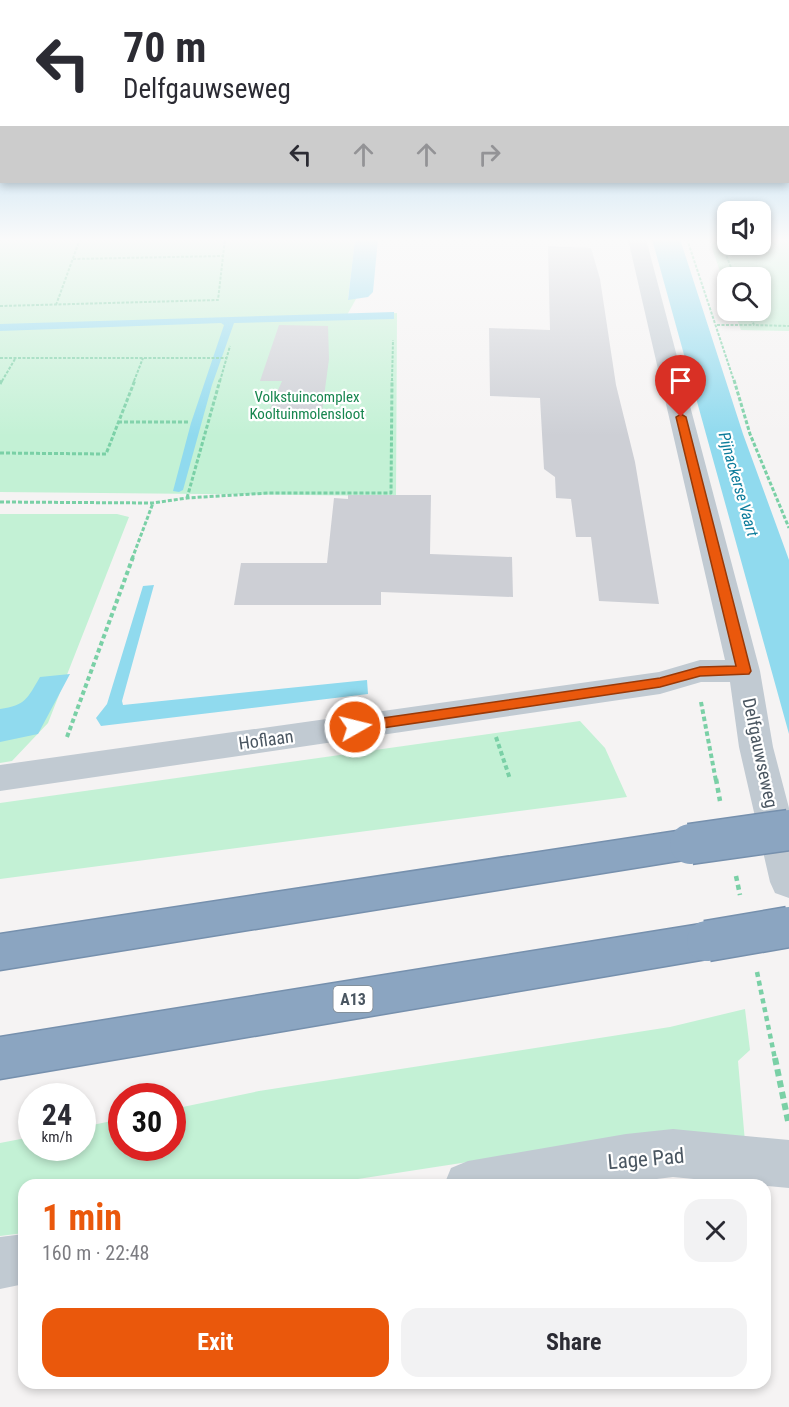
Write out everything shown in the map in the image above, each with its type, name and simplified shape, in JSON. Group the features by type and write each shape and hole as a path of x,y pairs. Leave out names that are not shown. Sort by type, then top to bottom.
{"highway":[{"path":"0,952 789,830"},
{"name":"A13","path":"0,1058 789,927"}],"street":[{"name":"Delfgauwseweg","path":"653,305 744,671 756,747 789,882"},
{"name":"Hoflaan","path":"0,778 649,684 700,671 744,671"},
{"name":"Lage Pad","path":"503,1179 627,1158 673,1153 789,1164"},
{"path":"0,1263 18,1260"}],"path":[{"path":"0,306 67,305"},
{"path":"710,305 750,434 789,528"},
{"path":"752,321 754,326"},
{"path":"717,325 789,326"},
{"path":"0,502 153,503 187,498 268,493 391,493 393,340"},
{"path":"187,498 230,346"},
{"path":"0,358 227,358"},
{"path":"0,384 15,358"},
{"path":"0,453 105,454 143,358"},
{"path":"118,422 189,422"},
{"path":"55,771 153,503"},
{"path":"497,738 510,779"}],"green space":[{"name":"Volkstuincomplex Kooltuinmolensloot","path":"0,305 353,305 347,315 397,313 396,496 0,492"},
{"path":"771,305 789,305 789,331 741,330 738,321 771,321"},
{"path":"0,514 117,514 129,517 48,723 12,761 0,763"},
{"path":"580,721 605,748 627,797 0,879 0,803"},
{"path":"745,1009 750,1050 738,1061 745,1142 565,1147 358,1179 18,1179 18,1234 0,1236 0,1143 18,1140 18,1161 96,1161 96,1124 108,1122 108,1161 186,1161 186,1106 259,1091 670,1027"}],"water":[{"name":"Pijnackerse Vaart","path":"670,305 701,305 743,434 789,560 789,734"},
{"path":"394,312 394,319 234,323 212,385 183,490 179,492 173,491 191,423 224,325 221,323 0,331 0,324"},
{"path":"154,585 122,701 123,705 367,680 368,694 101,726 96,718 107,704 143,586"},
{"path":"70,674 38,734 0,742 0,709 25,700 40,677"}],"building":[{"path":"549,305 604,305 616,385 635,462 659,604 599,601 591,537 576,537 571,499 556,498 555,477 544,469 540,398 490,396 489,328 550,330"},
{"path":"279,325 328,326 329,359 321,419 266,418 282,381 260,381"},
{"path":"348,495 431,495 430,554 512,557 513,597 381,592 381,605 234,605 241,563 327,563 334,498 348,499"}],"route":[{"path":"355,727 660,683 700,671 744,671 681,417"}]}
